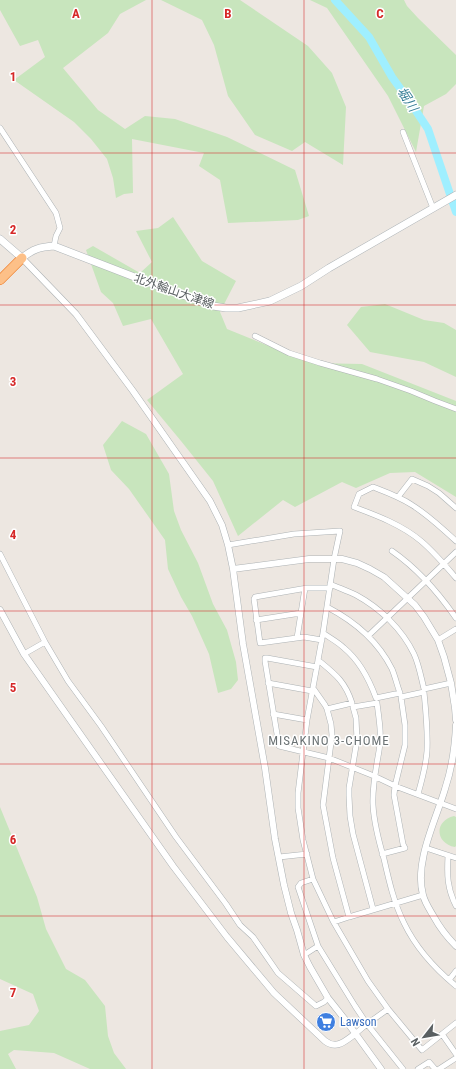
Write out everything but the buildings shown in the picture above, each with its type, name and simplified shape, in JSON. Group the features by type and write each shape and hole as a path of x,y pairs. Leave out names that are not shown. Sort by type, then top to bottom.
{"highway":[{"path":"0,280 22,258"}],"main road":[{"name":"北外輪山大津線","path":"54,246 213,306 238,308 270,301 301,286 329,268 456,195"},
{"path":"0,239 22,258 41,247 54,246"}],"street":[{"path":"0,128 56,213 60,228 56,236 54,246"},
{"path":"403,132 433,208"},
{"path":"22,258 76,314 133,391 210,501 222,525 233,569 243,644 279,857 289,906 304,955 328,998 381,1069"},
{"path":"255,336 289,353 377,379 456,409"},
{"path":"398,498 412,479 428,486 456,508"},
{"path":"456,541 429,517 412,505 398,498 372,487 359,494 354,507 380,517 410,533 422,542 456,578"},
{"path":"228,545 294,534 340,531 302,751 298,808 306,854 313,880 334,922 368,981 388,1009 422,1050 456,1023"},
{"path":"392,551 427,580 456,618"},
{"path":"368,636 456,552"},
{"path":"0,554 45,642 68,681 101,726 176,837 240,925 253,937 278,972 316,1006 328,998"},
{"path":"233,569 309,559 334,559 357,563 384,577 415,605 438,640 452,683 456,708 456,720"},
{"path":"322,640 297,638 260,643 256,620 255,597 305,588 330,586 356,595 373,606 387,618 404,637 414,654 424,691 427,752 418,794"},
{"path":"297,638 305,588"},
{"path":"327,607 343,615 368,636 382,652 392,670 400,695 405,725 405,745 394,795 404,848 382,854"},
{"path":"0,610 24,654 173,866 227,937 274,993 299,1018 330,1045 339,1045 388,1009"},
{"path":"256,620 301,613"},
{"path":"438,640 456,629"},
{"path":"323,633 343,647 363,669 376,700 380,722 380,737 374,776 373,806 382,854 396,903 404,923 418,948 429,961 456,986"},
{"path":"24,654 45,642"},
{"path":"317,667 265,658 279,746 329,758 395,786 456,809"},
{"path":"318,660 336,675 349,694 356,718 357,740 349,796 350,816 353,834 373,909"},
{"path":"268,682 312,689 327,709 332,734 322,805 328,839 349,917"},
{"path":"327,709 424,691 452,683"},
{"path":"274,714 307,720"},
{"path":"456,726 456,740 446,786 426,848 421,883 423,895 427,905 441,929 456,946"},
{"path":"426,848 456,858"},
{"path":"279,857 306,854"},
{"path":"448,856 447,877 450,892 456,906"},
{"path":"313,880 301,883 298,887 318,946 367,1024 403,1069"},
{"path":"334,922 423,895"},
{"path":"304,955 318,946"},
{"path":"449,980 456,971"},
{"path":"442,1034 456,1054"},
{"path":"439,1069 456,1058"},
{"path":"418,1069 429,1062 434,1069"}],"green space":[{"path":"0,0 146,0 120,14 108,33 63,68 98,110 125,129 145,116 175,119 227,137 295,170 309,216 298,220 228,223 220,180 199,166 204,153 132,139 133,193 124,194 116,198 113,178 107,159 91,139 74,122 14,80 45,57 38,40 20,46 0,10"},
{"path":"161,0 240,0 308,46 332,73 346,107 343,165 305,142 292,151 255,135 228,96 214,45 202,20"},
{"path":"310,0 404,0 407,6 418,18 456,55 456,84 446,94 424,106 416,152 388,96 327,8"},
{"path":"173,217 202,261 236,281 220,312 227,329 311,363 362,364 456,401 456,497 415,472 390,473 356,488 342,482 295,507 283,500 238,536 213,481 147,400 183,374 151,319 123,326 113,303 101,292 86,250 93,246 140,273 152,262 136,231 158,228"},
{"path":"385,304 424,320 444,323 456,330 456,377 424,362 370,352 347,325 361,307"},
{"path":"122,421 146,434 169,474 174,511 181,530 198,563 213,604 227,630 236,662 238,680 231,689 218,693 209,654 168,569 165,540 129,489 111,470 103,445"},
{"path":"0,807 37,897 46,929 66,969 85,980 105,1006 108,1036 114,1053 126,1069 90,1069 54,1053 14,1050 8,1054 16,1069 0,1069 0,1031 29,1025 39,1011 33,994 0,979"},
{"path":"454,816 456,817 455,847 448,845 444,841 440,832 440,827 443,822"}],"waterway":[{"name":"堀川","path":"335,0 369,37 392,77 428,129 456,212"}],"place":[{"name":"Lawson","path":"326,1022"}],"district":[{"name":"MISAKINO 3-CHOME","path":"329,740"}]}
